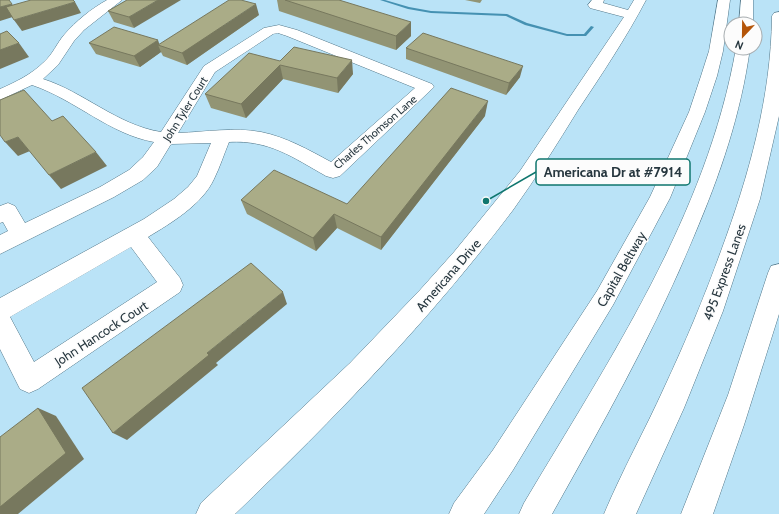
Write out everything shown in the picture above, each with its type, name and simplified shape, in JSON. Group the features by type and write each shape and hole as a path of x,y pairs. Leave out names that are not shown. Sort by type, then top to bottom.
{"main road":[{"path":"0,95 31,80 56,59 68,40 85,21 116,0"},
{"path":"598,0 594,5 636,7"},
{"name":"Capital Beltway","path":"465,514 503,460 605,298 660,198 697,112 709,76 716,51 724,0"},
{"path":"746,16 747,0"},
{"name":"Americana Drive","path":"212,514 294,438 373,359 447,278 533,167 636,7"},
{"name":"495 Express Lanes","path":"620,514 674,398 708,318 750,198 771,114 777,63 779,16"},
{"name":"John Tyler Court","path":"0,245 125,183 136,175 150,162 209,69 269,31 275,30 292,33 426,87"},
{"path":"535,514 656,298 702,194 716,156 728,116 741,56"},
{"name":"Charles Thomson Lane","path":"31,80 72,96 114,124 147,135 166,138 245,137 274,141 297,151 333,171 426,87"},
{"path":"0,310 134,235 164,216 195,192 206,179 222,137"},
{"path":"0,215 8,211 20,235"},
{"name":"John Hancock Court","path":"0,323 29,380 172,286 134,235"},
{"path":"697,514 738,407 766,321 779,273"}],"building":[{"path":"0,0 9,0 12,4 0,7"},
{"path":"31,0 73,0 75,2 14,20 6,7"},
{"path":"127,0 158,0 129,17 108,11"},
{"path":"229,0 241,0 256,4 182,53 158,45"},
{"path":"285,0 339,0 411,22 396,36"},
{"path":"114,27 158,40 134,56 89,43"},
{"path":"7,31 19,43 0,50 0,34"},
{"path":"423,33 523,66 509,83 406,48"},
{"path":"294,47 352,60 337,78 280,65 241,104 205,94 249,53 280,61"},
{"path":"451,88 488,101 381,237 334,214 313,238 241,200 274,170 347,204"},
{"path":"24,90 52,121 63,116 96,152 49,175 18,137 5,142 0,135 0,100"},
{"path":"251,263 283,292 207,353 209,355 113,433 82,388"},
{"path":"38,408 66,453 0,507 0,437"}],"waterway":[{"path":"382,0 409,8 431,12 507,15 526,24 567,35 585,35 592,27"}],"place":[{"name":"Americana Dr at #7914","path":"486,201"}]}
